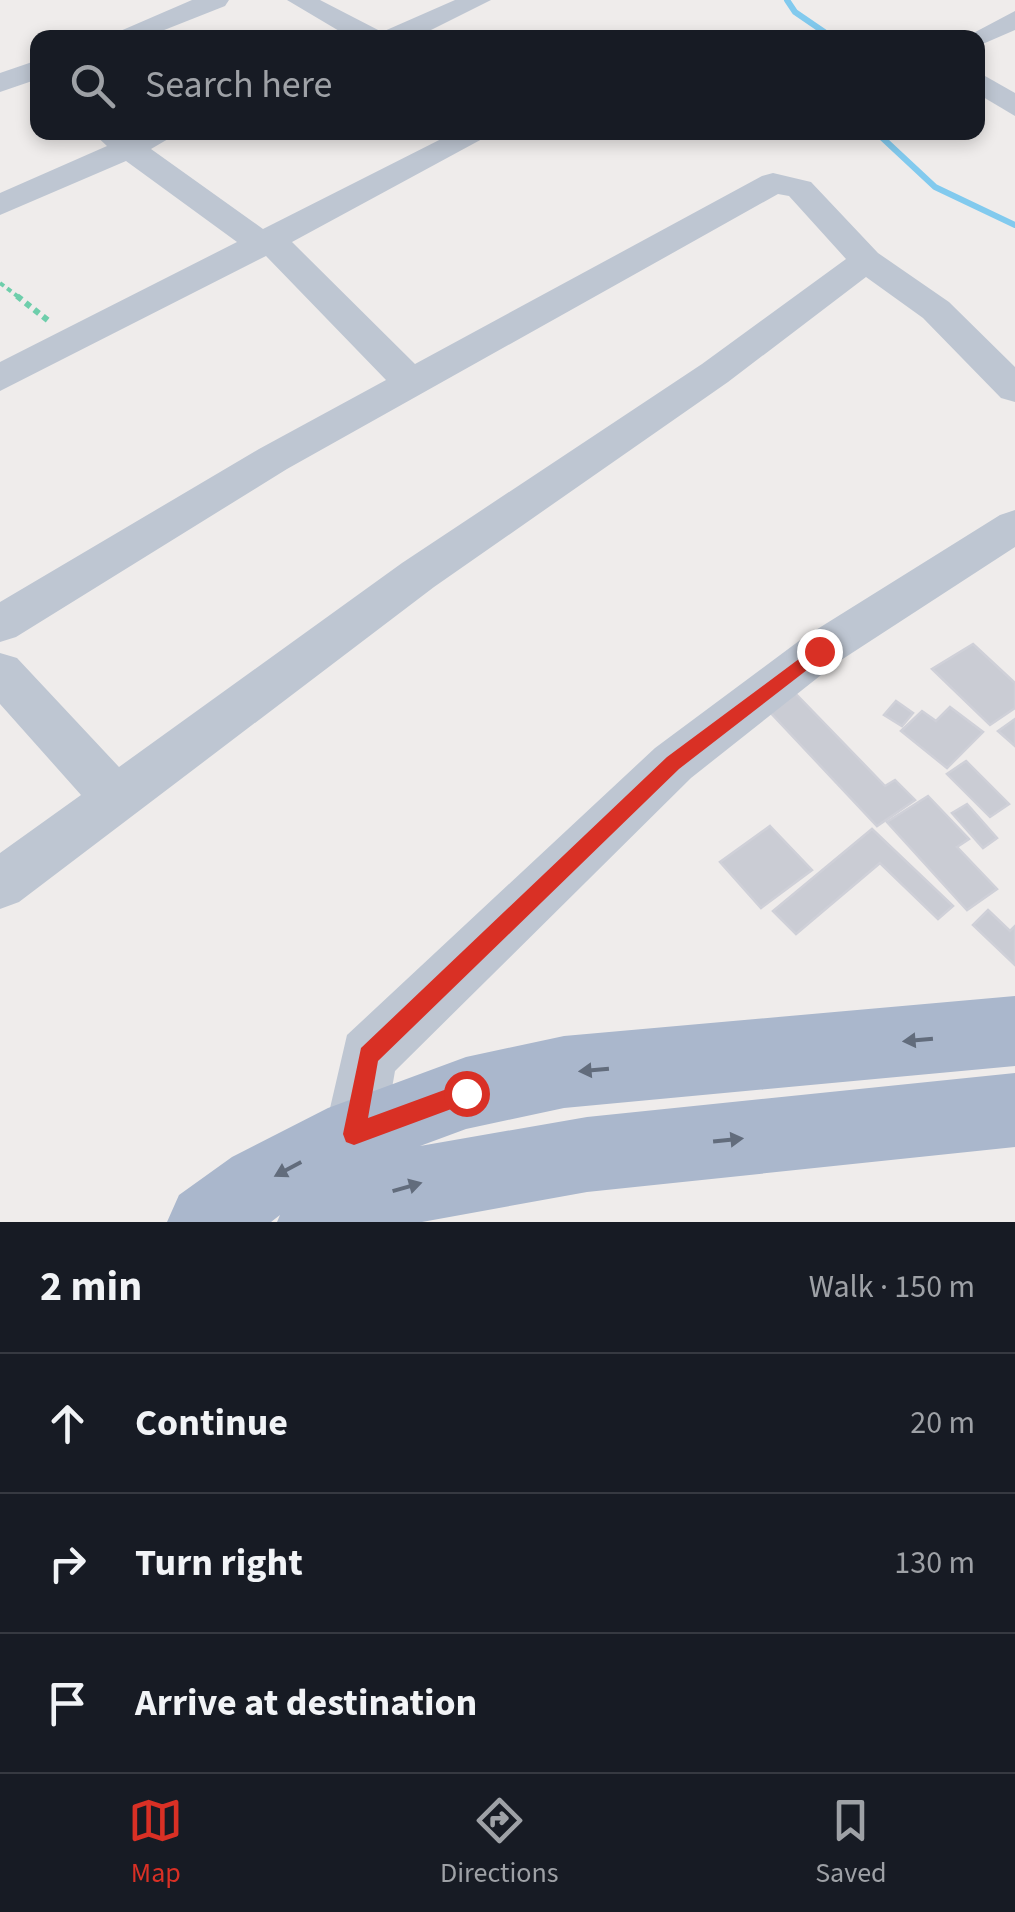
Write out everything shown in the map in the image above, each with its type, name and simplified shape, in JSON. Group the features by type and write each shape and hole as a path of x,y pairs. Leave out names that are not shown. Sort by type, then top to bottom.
{"main road":[{"path":"206,1222 260,1184 354,1134 466,1093 564,1072 1014,1034"},
{"path":"316,1222 364,1199 458,1173 553,1158 1015,1110"}],"street":[{"path":"139,30 216,0"},
{"path":"300,0 358,30"},
{"path":"410,30 478,0"},
{"path":"985,34 1015,19"},
{"path":"0,83 30,72"},
{"path":"985,87 1015,106"},
{"path":"0,378 464,140"},
{"path":"0,205 117,141 264,241 411,382"},
{"path":"0,624 272,459 773,183 800,188 866,260 936,310 1015,389"},
{"path":"0,884 418,575 715,373 866,260"},
{"path":"354,1134 368,1056 673,763 819,651 1015,526"},
{"path":"0,672 117,799"}],"path":[{"path":"0,283 74,340"}],"building":[{"path":"973,644 1015,683 1015,708 990,725 932,669"},
{"path":"795,693 885,786 895,780 915,800 877,826 768,710"},
{"path":"896,701 913,713 902,726 884,715"},
{"path":"950,707 983,732 947,768 901,731 922,711 936,721"},
{"path":"1015,719 1015,746 998,731"},
{"path":"966,761 1009,804 990,817 947,774"},
{"path":"928,796 969,839 957,847 997,889 967,910 887,822"},
{"path":"967,804 997,838 983,848 952,813"},
{"path":"770,826 812,870 761,908 720,862"},
{"path":"872,829 953,906 938,919 880,863 796,934 773,911"},
{"path":"988,910 1010,931 1015,926 1015,965 973,925"}],"waterway":[{"path":"787,0 795,12 821,30"},
{"path":"885,140 935,187 1015,225"}],"route":[{"path":"466,1093 354,1134 368,1056 673,763 819,651"}]}
